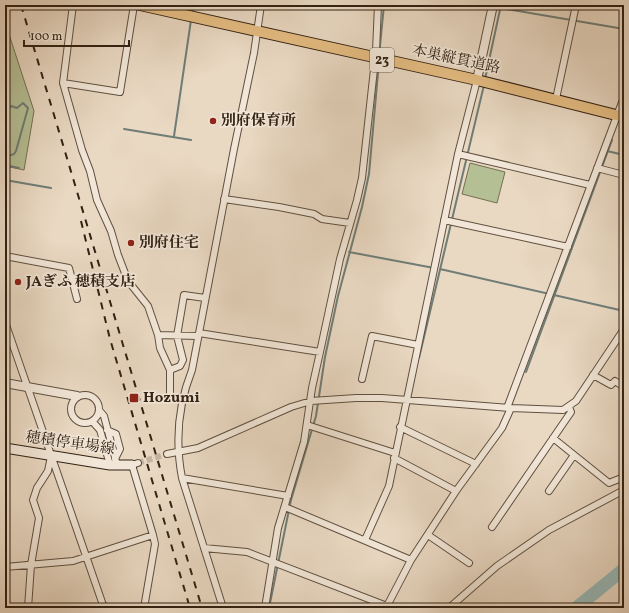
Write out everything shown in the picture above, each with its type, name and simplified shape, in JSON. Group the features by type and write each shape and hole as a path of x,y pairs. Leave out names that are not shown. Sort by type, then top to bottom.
{"main road":[{"name":"本巣縦貫道路","path":"140,5 258,27"},
{"name":"本巣縦貫道路","path":"172,5 375,55 477,77 621,113"},
{"name":"穂積停車場線","path":"5,448 51,456 135,464"}],"street":[{"path":"73,5 63,83 82,150 90,171 97,200 111,231 128,281 148,306 158,336 160,348 170,370 170,397 183,400"},
{"path":"63,83 120,92 134,5"},
{"path":"223,608 182,478 177,452 183,400 192,370 261,5"},
{"path":"265,608 278,528 307,425 320,352 340,259 362,178 375,55 378,5"},
{"path":"365,540 389,486 400,427 458,154 493,5"},
{"path":"557,97 576,5"},
{"path":"204,548 247,552 387,607 411,560 456,492 502,428 590,185 621,113 624,98"},
{"path":"458,154 590,185"},
{"path":"597,168 624,175"},
{"path":"224,199 279,207 314,214 322,219 350,223"},
{"path":"444,220 568,247"},
{"path":"5,256 69,268 77,299"},
{"path":"170,370 180,366 183,360 177,336 184,295 205,298"},
{"path":"5,322 104,608"},
{"path":"167,454 198,448 291,407 311,402 356,398 563,410 576,401 624,329"},
{"path":"158,336 198,334 320,352"},
{"path":"362,379 372,336 418,345"},
{"path":"593,375 611,385 615,381 624,387"},
{"path":"5,383 77,396 84,394 93,397 97,400 99,410 104,416 114,463"},
{"path":"77,396 70,406 72,415 78,422 92,422 96,419 99,410"},
{"path":"492,527 571,412 569,407"},
{"path":"92,422 100,430 114,463"},
{"path":"307,425 394,456 456,492"},
{"path":"400,427 476,464"},
{"path":"553,438 608,483 624,477"},
{"path":"28,608 31,565 39,518 33,500 37,488 48,470 51,456"},
{"path":"549,491 574,456"},
{"path":"135,464 155,544 144,608"},
{"path":"182,478 288,496"},
{"path":"449,608 497,566 549,530 624,490"},
{"path":"285,506 411,560"},
{"path":"428,534 469,563"},
{"path":"5,567 73,561 153,535"}],"green space":[{"path":"5,22 34,111 24,170 5,166"},
{"path":"470,163 505,172 497,203 462,194"}],"waterway":[{"path":"192,14 194,5"},
{"path":"379,56 384,5"},
{"path":"485,79 501,5"},
{"path":"500,8 624,29"},
{"path":"174,136 191,20"},
{"path":"269,608 291,500 316,416 325,357 338,296 362,207 369,174 379,62"},
{"path":"419,358 484,85"},
{"path":"5,109 9,109 11,106 17,108 23,103 28,108 16,151 14,154 5,157"},
{"path":"124,129 191,140"},
{"path":"526,372 612,140"},
{"path":"607,151 624,155"},
{"path":"5,165 19,168"},
{"path":"5,180 51,188"},
{"path":"349,252 434,268"},
{"path":"440,269 624,311"},
{"path":"576,608 624,569"}],"tunnel":[{"path":"138,463 167,454"}],"railway":[{"path":"21,5 202,608"},
{"path":"81,221 110,339 190,608"}],"place":[{"name":"別府保育所","path":"213,121"},
{"name":"別府住宅","path":"131,243"},
{"name":"JAぎふ 穂積支店","path":"18,282"},
{"name":"Hozumi","path":"134,398"}]}
